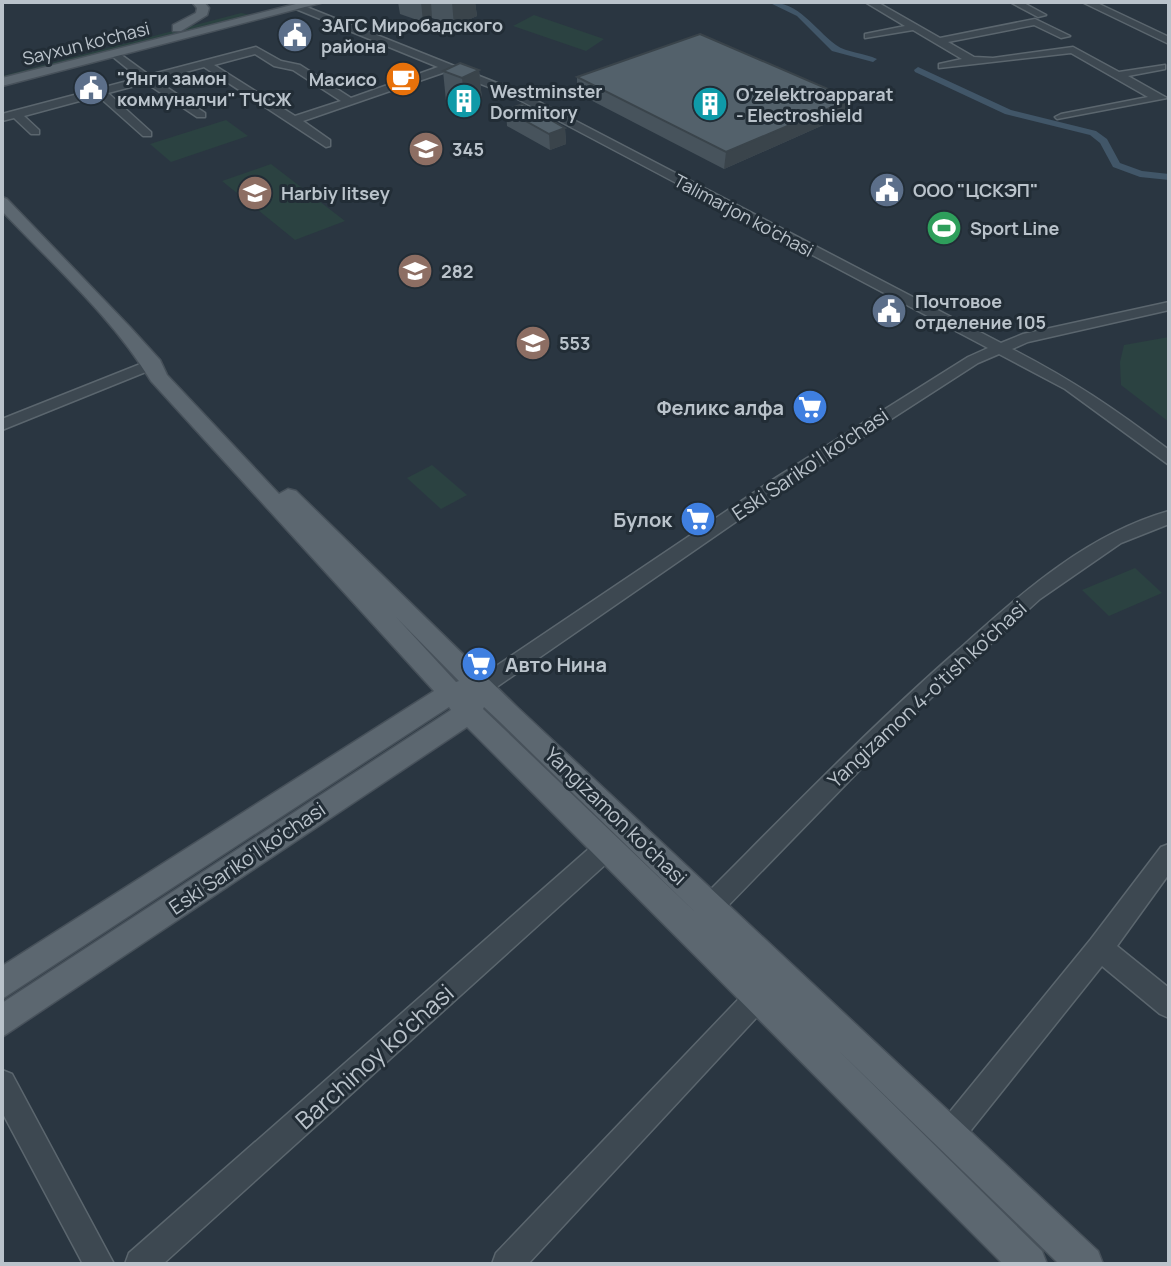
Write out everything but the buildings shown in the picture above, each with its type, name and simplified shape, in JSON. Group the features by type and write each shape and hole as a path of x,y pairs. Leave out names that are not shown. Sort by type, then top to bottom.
{"main road":[{"path":"177,28 201,15 203,8 198,2"},
{"path":"266,2 303,4"},
{"name":"Sayxun ko'chasi","path":"2,82 318,2"},
{"path":"231,14 250,13 254,16 251,19 302,14 327,19 324,8 332,2"},
{"name":"Sayxun ko'chasi","path":"2,71 231,14 249,5"},
{"name":"Yangizamon ko'chasi","path":"3,204 153,364 171,373 467,697 711,906 1085,1264"},
{"name":"Yangizamon ko'chasi","path":"153,364 158,377 608,847 1029,1264"},
{"name":"Eski Sariko'l ko'chasi","path":"2,984 467,697"},
{"name":"Eski Sariko'l ko'chasi","path":"2,1021 467,697"}],"street":[{"path":"874,2 972,60"},
{"path":"1015,2 1041,15"},
{"path":"1087,2 1169,41"},
{"name":"Talimarjon ko'chasi","path":"303,4 327,19 518,95 1087,396 1169,459"},
{"path":"939,41 1035,22 1065,36"},
{"path":"869,36 915,27"},
{"path":"2,118 256,50 278,64 296,67 350,102"},
{"path":"943,66 972,60 993,61 1073,50 1163,97"},
{"path":"116,54 131,68 201,115"},
{"path":"206,64 326,143"},
{"path":"294,120 448,67"},
{"path":"1118,75 1161,67"},
{"path":"100,92 147,134"},
{"path":"1061,117 1163,97"},
{"path":"16,114 35,132"},
{"name":"Eski Sariko'l ko'chasi","path":"467,697 920,390 996,348 1169,306"},
{"path":"2,425 153,364"},
{"name":"Yangizamon 4-o'tish ko'chasi","path":"711,906 912,703 1033,594 1114,538 1169,517"},
{"name":"Barchinoy ko'chasi","path":"140,1264 608,847"},
{"path":"950,1134 1100,948 1169,855"},
{"path":"1100,948 1169,1005"},
{"path":"507,1264 760,995"},
{"path":"2,1084 99,1264"}],"green space":[{"path":"241,13 250,15 2,80 2,76"},
{"path":"534,15 604,39 586,51 513,26"},
{"path":"226,120 248,136 171,162 150,144"},
{"path":"271,164 345,221 295,240 222,181"},
{"path":"1169,337 1169,422 1121,385 1120,362 1124,345"},
{"path":"432,465 467,495 441,509 407,478"},
{"path":"1135,568 1162,593 1109,616 1082,590"}],"waterway":[{"path":"772,2 800,14 835,49 873,59"},
{"path":"918,70 1008,112 1093,133 1104,141 1116,165 1140,174 1169,177"}],"place":[{"name":"ЗАГС Миробадского района","path":"295,35"},
{"name":"Масисо","path":"403,79"},
{"name":"\"Янги замон коммуналчи\" ТЧСЖ","path":"91,88"},
{"name":"Westminster Dormitory","path":"464,101"},
{"name":"O'zelektroapparat - Electroshield","path":"710,104"},
{"name":"345","path":"426,149"},
{"name":"ООО \"ЦСКЭП\"","path":"887,190"},
{"name":"Harbiy litsey","path":"255,193"},
{"name":"Sport Line","path":"944,228"},
{"name":"282","path":"415,271"},
{"name":"Почтовое отделение 105","path":"889,311"},
{"name":"553","path":"533,343"},
{"name":"Феликс алфа","path":"810,407"},
{"name":"Булок","path":"698,519"},
{"name":"Авто Нина","path":"479,664"}]}
